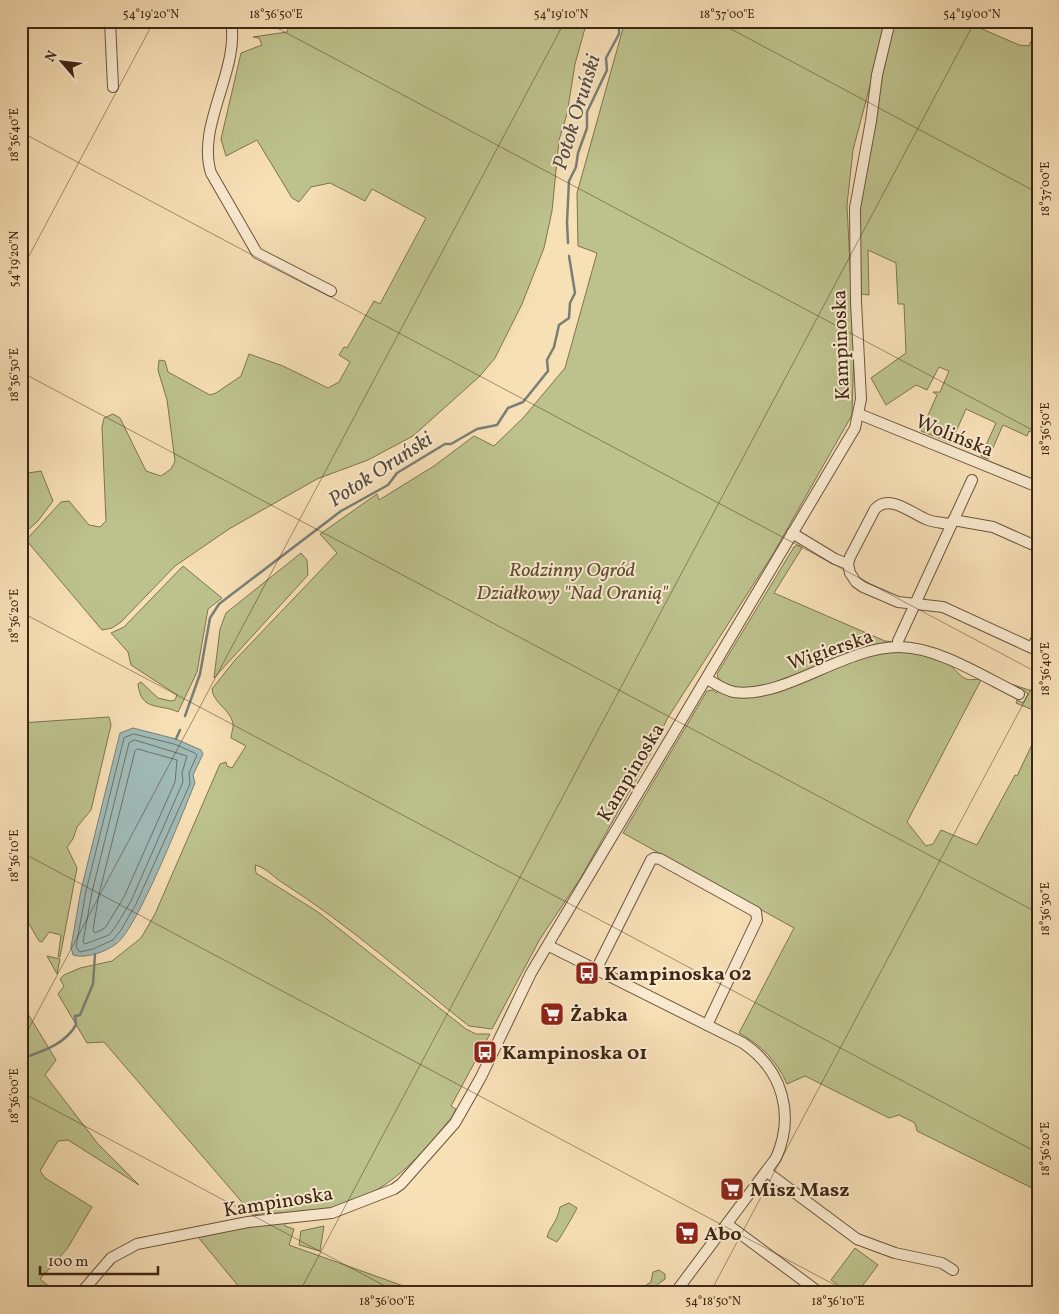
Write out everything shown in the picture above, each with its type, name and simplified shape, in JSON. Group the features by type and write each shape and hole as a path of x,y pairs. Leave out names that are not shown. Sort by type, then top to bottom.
{"street":[{"path":"110,21 113,87"},
{"path":"232,21 231,47 209,142 208,164 211,173 257,253 331,291"},
{"name":"Kampinoska","path":"81,1293 111,1258 137,1244 248,1222 332,1213 394,1189 455,1123 481,1077 531,973 549,946 644,781 707,679 855,428 861,399 856,302 855,208 872,121 877,75 890,21"},
{"path":"21,390 22,404"},
{"name":"Wolińska","path":"859,414 1038,487"},
{"path":"898,641 972,480"},
{"path":"1038,547 993,526 929,520 892,503 884,503 875,509 848,564 853,578 859,584 898,602 951,610 1032,648 1038,636"},
{"path":"792,533 835,559 848,564"},
{"name":"Wigierska","path":"707,679 728,690 758,691 794,679 858,653 874,649 904,647 938,655 1019,694"},
{"path":"596,970 651,860 654,858 660,859 756,912 757,920 707,1024"},
{"path":"549,946 707,1024 756,1052 771,1069 778,1082 785,1109 786,1125 783,1143 767,1172 675,1293"},
{"path":"767,1172 857,1239 895,1253 942,1264 953,1270"},
{"path":"727,1224 820,1293"}],"green space":[{"path":"291,21 587,21 575,64 567,114 559,140 552,211 544,248 522,304 495,358 480,376 413,436 368,460 317,479 229,529 175,566 121,622 112,628 102,630 26,540 61,502 69,501 89,525 100,527 106,521 102,427 104,418 113,414 120,418 146,471 161,476 171,469 175,461 167,400 158,370 159,360 165,361 168,372 210,395 241,376 249,354 283,366 328,388 339,382 350,362 339,355 344,347 347,348 374,301 380,304 426,218 372,189 365,201 330,183 311,187 299,202 292,198 257,140 226,156 221,139 241,53 262,45 259,38 253,37 287,32"},
{"name":"Rodzinny Ogród Działkowy \"Nad Oranią\"","path":"625,21 887,21 853,150 847,205 854,347 852,415 773,554 667,719 650,755 580,879 540,939 492,1029 469,1026 331,916 266,870 255,865 256,873 318,912 466,1029 476,1034 490,1034 451,1106 456,1109 452,1117 414,1161 386,1184 371,1193 333,1208 253,1215 104,1042 87,1043 58,994 64,986 60,979 64,975 80,968 112,961 141,938 155,914 220,764 226,762 227,766 232,768 246,746 231,738 233,725 231,718 215,698 212,689 235,660 337,553 320,534 377,494 379,500 434,466 474,436 494,446 523,418 565,368 597,253 578,246 577,193"},
{"path":"894,21 964,21 1019,45 1029,46 1031,41 1038,40 1038,435 1029,431 1027,436 1003,425 988,459 981,456 996,423 966,409 951,443 921,431 937,395 933,392 940,392 949,371 939,367 927,390 916,385 886,405 871,378 906,353 904,304 898,304 896,263 868,250 869,295 861,294 860,210 883,72"},
{"path":"41,471 53,501 38,521 28,530 21,522 21,474"},
{"path":"798,545 802,548 774,593 885,641 897,642 863,647 764,685 748,688 727,685 718,678 717,674 794,547"},
{"path":"301,553 307,560 308,575 214,678 220,629 226,613"},
{"path":"183,566 222,598 208,609 197,672 178,712 152,705 143,699 138,684 141,682 158,698 171,701 175,700 177,695 131,665 128,652 111,633 124,627"},
{"path":"899,641 934,648 1011,684 1038,693 1038,712 1016,703 1017,700 1023,703 1028,694 1025,691"},
{"path":"902,650 943,661 966,679 981,680 907,822 926,846 933,844 941,830 977,845 1015,775 1017,776 1038,732 1038,1191 917,1131 915,1123 899,1115 889,1118 805,1076 787,1084 768,1054 739,1033 794,928 623,833 707,691 713,690 716,693 718,690 740,695 853,658"},
{"path":"109,717 111,725 91,810 77,827 73,839 67,847 77,868 60,957 58,957 61,935 49,932 42,942 39,941 21,910 21,723"},
{"path":"47,956 60,959 57,974"},
{"path":"21,1009 25,1009 56,1060 45,1075 98,1144 139,1185 68,1140 58,1141 40,1171 45,1178 92,1207 67,1249 40,1279 57,1293 21,1293"},
{"path":"569,1203 577,1208 557,1242 547,1237 560,1207"},
{"path":"285,1223 285,1226 294,1229 289,1245 423,1293 244,1293 198,1237 245,1227"},
{"path":"324,1226 320,1251 299,1245 301,1231"},
{"path":"855,1248 878,1265 857,1293 848,1293 831,1280"},
{"path":"659,1270 665,1274 665,1279 657,1285 655,1293 640,1293 643,1287 651,1282 653,1272"}],"water":[{"path":"133,728 176,739 201,750 203,754 193,775 195,783 170,843 147,894 125,934 116,944 106,950 84,956 73,955 71,947 81,890 120,733"}],"waterway":[{"name":"Potok Oruński","path":"568,243 569,181 576,167 578,153 587,128 587,112 607,70 606,58 619,34 619,21"},
{"name":"Potok Oruński","path":"185,716 200,674 210,618 219,604 341,511 388,485 397,473 445,444 451,444 477,429 497,425 508,408 523,402 548,371 547,360 554,347 559,325 569,318 570,303 575,293 569,256"},
{"name":"Potok Oruński","path":"176,739 180,730"},
{"path":"1038,923 1032,931 1038,955"},
{"name":"Potok Oruński","path":"21,1059 45,1050 59,1042 76,1025 75,1016 80,1015 93,984 95,954"}],"place":[{"name":"Kampinoska 02","path":"587,973"},
{"name":"Żabka","path":"552,1014"},
{"name":"Kampinoska 01","path":"485,1052"},
{"name":"Misz Masz","path":"732,1189"},
{"name":"Abo","path":"687,1233"}]}
